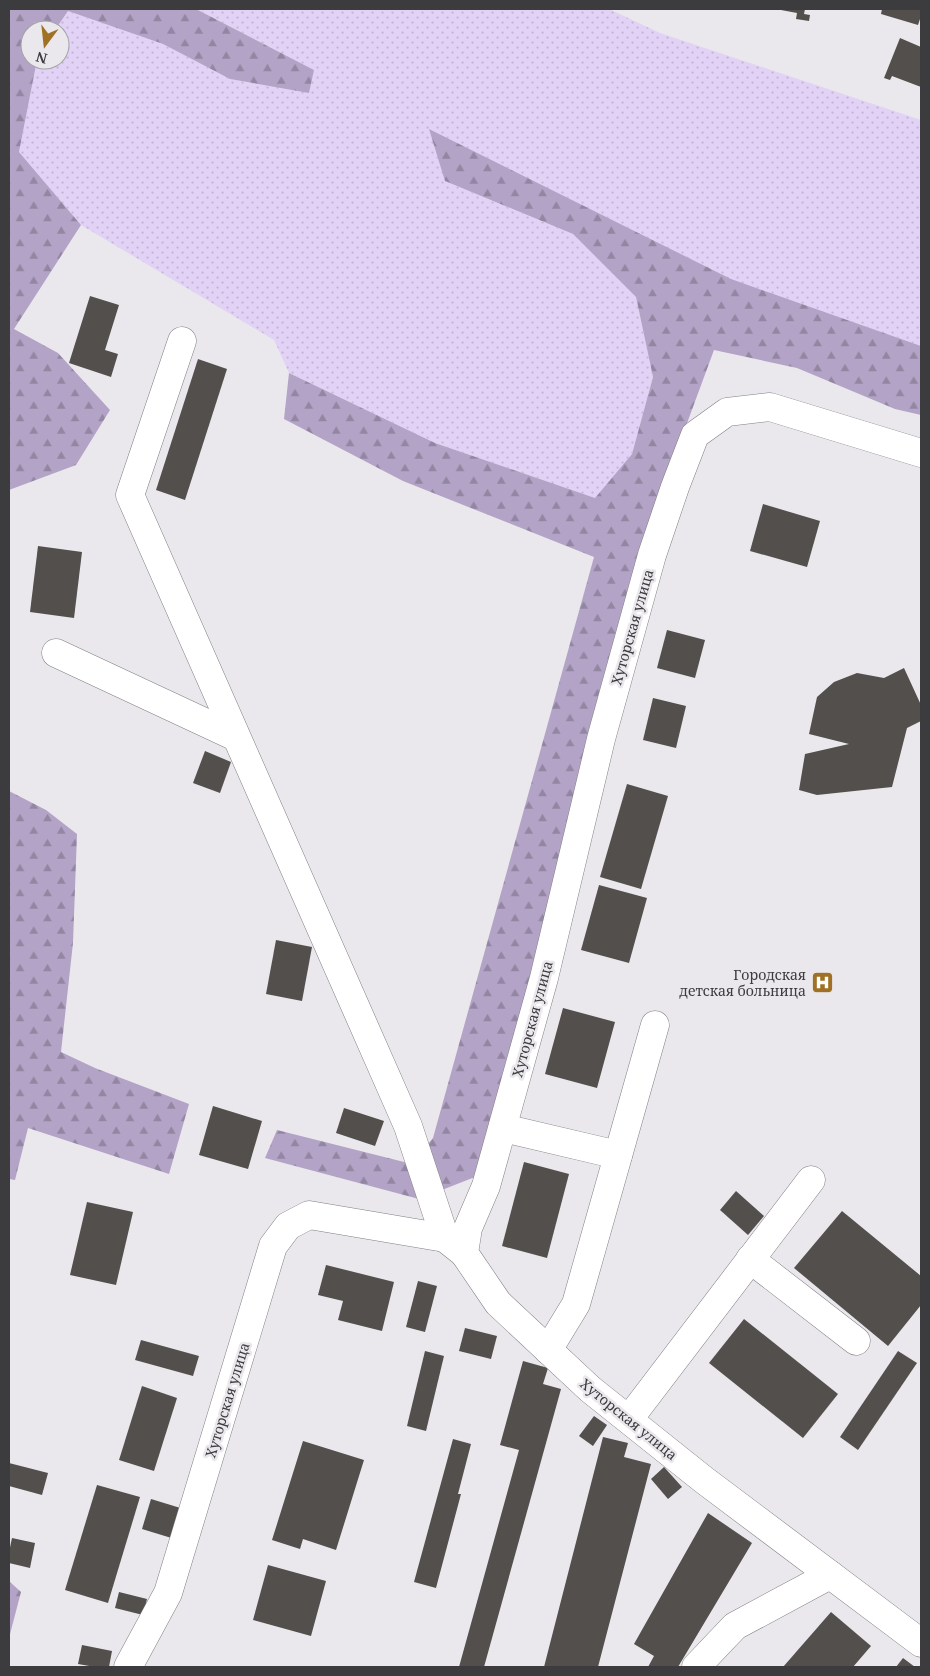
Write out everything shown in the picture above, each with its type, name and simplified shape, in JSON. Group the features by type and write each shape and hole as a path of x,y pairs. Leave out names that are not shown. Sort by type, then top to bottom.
{"street":[{"path":"182,341 130,495 408,1126 454,1246"},
{"name":"Хуторская улица","path":"454,1246 468,1228 486,1186 544,978 603,730 652,555 695,435 727,412 770,407 921,453"},
{"path":"56,653 236,737"},
{"path":"548,1350 576,1304 655,1025"},
{"path":"503,1128 618,1155"},
{"path":"629,1419 811,1180"},
{"name":"Хуторская улица","path":"128,1667 168,1594 273,1246 288,1226 309,1215 454,1246 498,1303 590,1389 704,1480 921,1643"},
{"path":"750,1258 856,1341"},
{"path":"696,1667 735,1626 830,1575"}],"shaded area":[{"path":"196,9 609,9 660,33 921,120 921,346 445,181 573,234 636,297 653,377 632,454 595,498 435,443 289,373 274,340 81,225 19,152 35,70 70,70 70,20 62,20 68,11 163,44 230,79 309,92 314,70"}],"green space":[{"path":"9,9 196,9 314,70 309,93 230,79 163,44 68,11 62,20 20,20 20,70 35,70 19,152 81,225 14,329 58,353 110,410 76,465 9,490"},
{"path":"429,129 731,279 921,346 921,415 895,409 797,368 714,350 648,529 480,1175 419,1199 265,1158 277,1130 412,1164 433,1138 594,557 403,481 284,419 289,373 435,443 595,498 632,454 653,377 636,297 573,234 445,181"},
{"path":"9,791 46,810 77,834 73,943 61,1052 95,1068 189,1104 169,1174 28,1128 15,1180 9,1179"},
{"path":"9,1581 21,1592 9,1638"}],"building":[{"path":"781,9 805,9 804,14 810,15 809,21 796,19 797,13"},
{"path":"882,9 921,9 921,16 918,25 881,14"},
{"path":"900,38 921,47 921,87 892,76 890,80 884,78"},
{"path":"90,296 119,305 105,350 118,354 111,377 69,363"},
{"path":"198,359 227,369 185,500 156,490"},
{"path":"763,504 820,521 807,567 750,551"},
{"path":"38,546 82,552 74,618 30,612"},
{"path":"667,630 705,640 695,678 657,668"},
{"path":"904,668 921,705 921,721 907,728 892,787 817,795 799,790 805,754 849,744 809,734 817,697 834,682 857,673 884,678"},
{"path":"653,698 686,706 676,748 643,740"},
{"path":"205,751 231,762 220,793 193,783"},
{"path":"627,784 668,796 641,889 600,877"},
{"path":"599,885 647,898 629,963 581,950"},
{"path":"276,940 312,947 302,1001 266,994"},
{"path":"563,1008 615,1022 597,1088 545,1074"},
{"path":"213,1106 262,1121 248,1169 199,1155"},
{"path":"344,1108 384,1121 375,1146 336,1133"},
{"path":"524,1162 569,1174 547,1258 502,1246"},
{"path":"736,1191 764,1216 748,1235 720,1210"},
{"path":"87,1202 133,1212 116,1285 70,1275"},
{"path":"842,1211 921,1276 921,1305 888,1346 794,1268"},
{"path":"326,1265 394,1282 382,1331 338,1320 343,1301 318,1295"},
{"path":"418,1281 437,1286 425,1332 406,1327"},
{"path":"744,1319 838,1394 803,1438 709,1363"},
{"path":"465,1328 497,1336 491,1359 459,1351"},
{"path":"141,1340 199,1356 193,1376 135,1360"},
{"path":"425,1351 444,1356 426,1431 407,1426"},
{"path":"898,1351 917,1363 858,1450 840,1437"},
{"path":"523,1361 548,1368 543,1384 561,1389 484,1667 459,1667 519,1450 500,1445"},
{"path":"142,1386 177,1398 154,1471 119,1460"},
{"path":"594,1416 607,1425 593,1446 579,1436"},
{"path":"603,1437 628,1443 624,1457 651,1464 598,1667 544,1667"},
{"path":"453,1439 471,1444 458,1494 461,1494 436,1588 414,1582"},
{"path":"303,1441 364,1460 336,1550 303,1539 300,1549 272,1540"},
{"path":"9,1463 48,1473 42,1495 9,1486"},
{"path":"664,1467 682,1487 668,1499 651,1479"},
{"path":"97,1485 140,1497 108,1603 65,1590"},
{"path":"151,1499 187,1510 178,1540 142,1529"},
{"path":"708,1513 752,1543 678,1667 648,1667 654,1656 634,1644"},
{"path":"12,1538 35,1543 30,1568 9,1563"},
{"path":"268,1565 326,1581 311,1636 253,1620"},
{"path":"119,1592 147,1599 143,1615 115,1608"},
{"path":"831,1612 871,1646 853,1667 783,1667"},
{"path":"82,1645 112,1651 109,1667 78,1664"},
{"path":"903,1658 915,1667 896,1667"}],"place":[{"name":"Городская детская больница","path":"822,982"}]}
